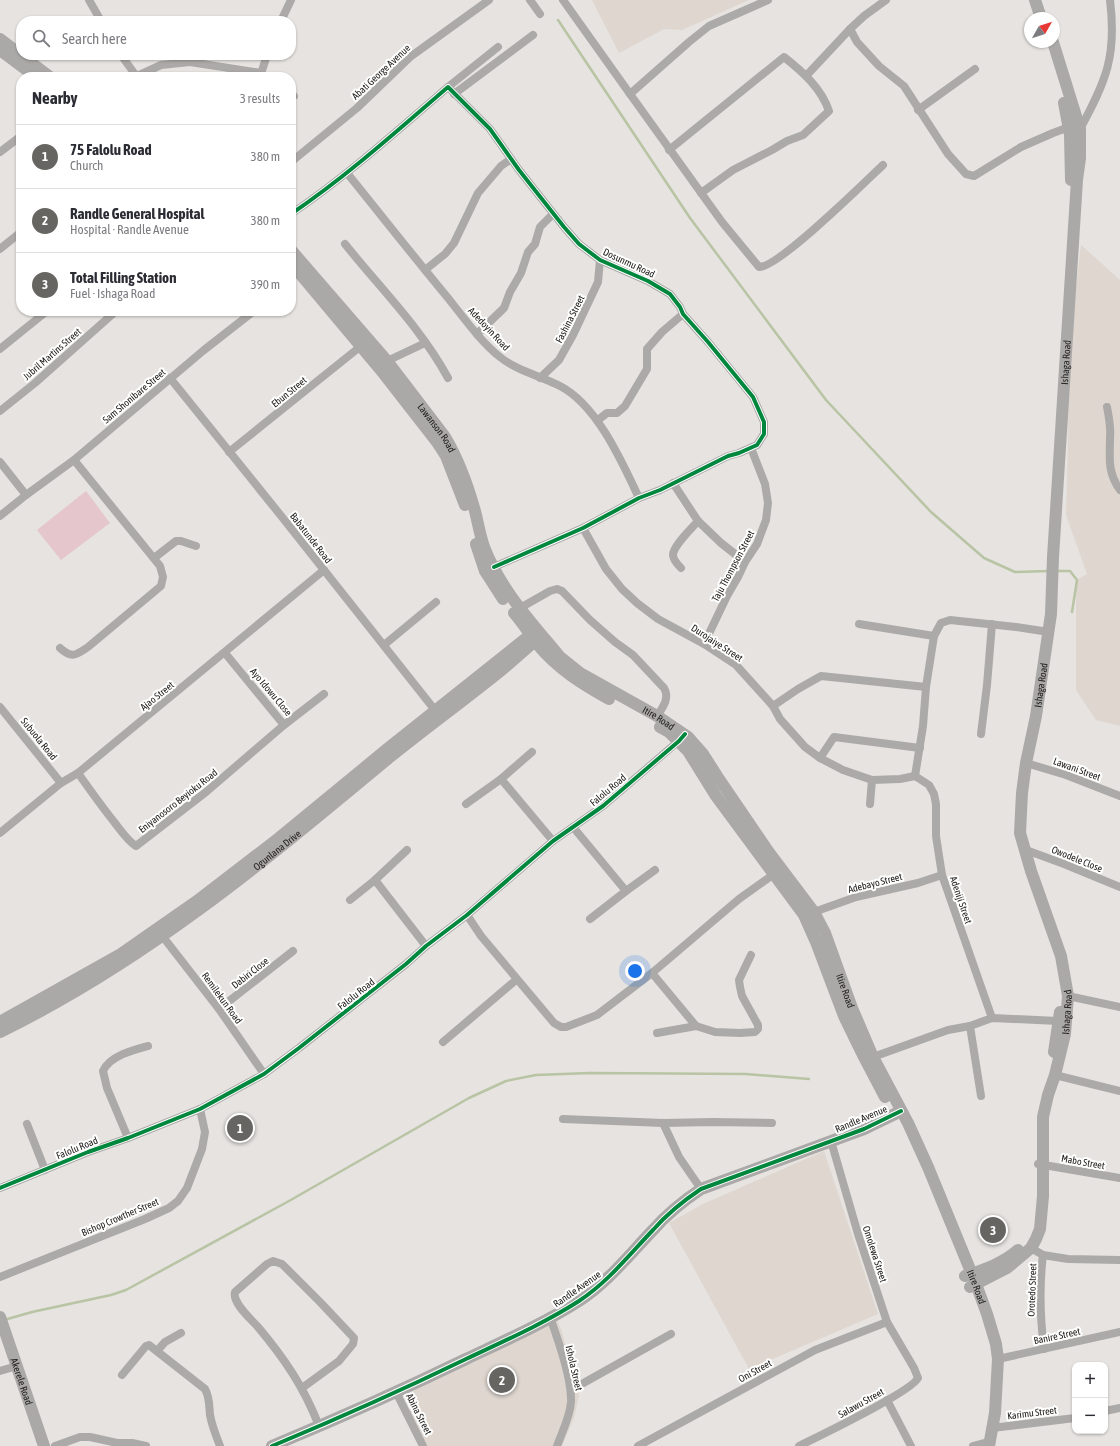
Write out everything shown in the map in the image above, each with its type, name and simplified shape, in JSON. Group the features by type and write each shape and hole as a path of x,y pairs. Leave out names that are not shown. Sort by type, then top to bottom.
{"main road":[{"path":"1035,0 1039,12"},
{"path":"1041,0 1044,12"},
{"path":"0,39 16,51"},
{"name":"Ishaga Road","path":"1050,48 1075,128"},
{"name":"Ishaga Road","path":"971,1280 1007,1268 1031,1248 1040,1229 1043,1196 1040,1164 1039,1118 1068,996 1065,973 1058,943 1020,833 1022,793 1026,762 1037,709 1049,596 1050,556 1077,180 1080,158 1075,128 1054,48"},
{"path":"0,50 29,72"},
{"path":"28,60 43,72"},
{"name":"Lawanson Road","path":"296,256 387,362 416,406 446,456 463,499 485,571 497,591 537,634"},
{"name":"Lawanson Road","path":"296,269 361,346 451,447 464,478 484,546 503,586 537,634"},
{"name":"Ishaga Road","path":"971,1280 1014,1254 1025,1243 1032,1227 1040,1164 1043,1117 1048,1095 1056,1076 1065,1034 1062,1022 1061,988 1052,945 1021,858 1016,834 1016,809 1045,631"},
{"name":"Ogunlana Drive","path":"0,1022 88,974 160,932 250,873 437,714 500,672 537,634"},
{"name":"Itire Road","path":"537,634 575,670 657,716 703,754 768,851 814,912 825,933 852,1008 872,1057 923,1170 955,1254 971,1280 996,1344 998,1359 995,1414 992,1428 982,1445"},
{"name":"Itire Road","path":"537,634 558,666 577,681 669,732 682,737 716,796 804,916 816,942 852,1034 873,1075 898,1112"},
{"name":"Ogunlana Drive","path":"0,1032 68,996 127,960 160,932"},
{"name":"Randle Avenue","path":"279,1445 318,1426 396,1392 550,1318 600,1286 617,1270 671,1211 701,1189 864,1129 898,1112"},
{"name":"Itire Road","path":"971,1280 989,1347 991,1385 982,1445"},
{"name":"Akerele Road","path":"1,1320 9,1368 44,1446"},
{"path":"0,1336 9,1368 37,1446"}],"street":[{"path":"89,0 98,16"},
{"path":"283,16 291,0"},
{"name":"Abati George Avenue","path":"296,158 357,108 410,56 489,0"},
{"path":"530,0 540,14"},
{"path":"563,0 669,150 738,244 759,267 763,268 775,260 826,219 883,165"},
{"path":"630,94 709,26 768,0"},
{"path":"806,76 850,29 864,16 886,0"},
{"path":"850,29 857,42 879,66 904,86 918,110 948,154 966,174 974,176 1021,147 1053,133 1075,128 1097,97 1109,62 1112,34 1110,0"},
{"path":"456,97 533,35"},
{"path":"296,211 348,173 448,87 498,47"},
{"path":"669,150 784,57 806,76 822,94 829,111 813,127 803,135 787,141 732,170 701,193"},
{"path":"124,60 133,72"},
{"path":"261,72 265,60"},
{"path":"147,72 160,65 190,62 244,72"},
{"path":"918,110 975,69"},
{"name":"Dosunmu Road","path":"448,87 456,97 490,129 553,214 579,244 600,260 657,285 670,294 680,306 683,314 708,342 752,397 764,422 764,434 757,445 728,456 639,498 583,528 494,567"},
{"path":"0,152 16,140"},
{"path":"425,270 444,254 454,243 478,193 501,166 511,159"},
{"name":"Adedoyin Road","path":"348,173 477,334 501,358 540,378 561,386 582,402 598,420 639,498"},
{"path":"477,334 504,308 510,292 522,273 528,252 535,244 540,227 553,214"},
{"path":"0,249 16,236"},
{"path":"345,244 412,324 448,378"},
{"name":"Fashina Street","path":"540,378 559,360 576,330 598,282 600,260"},
{"path":"598,420 607,413 617,413 625,406 647,369 647,349 662,332 683,314"},
{"path":"0,349 41,316"},
{"name":"Jubril Martins Street","path":"0,411 35,383 110,316"},
{"name":"Sam Shonibare Street","path":"0,516 74,460 170,378 248,316"},
{"path":"387,362 425,343"},
{"name":"Ebun Street","path":"229,452 361,346"},
{"name":"Babatunde Road","path":"170,378 384,645 437,714"},
{"path":"1107,407 1110,437 1111,474 1120,490"},
{"name":"Taju Thompson Street","path":"704,644 745,562 757,544 766,520 768,503 765,484 751,448"},
{"path":"60,648 66,653 72,655 88,647 161,586 163,577 162,570 154,558 74,460"},
{"path":"0,462 26,495"},
{"path":"672,483 698,520 721,543 745,562"},
{"path":"681,568 675,561 673,555 675,548 698,520"},
{"name":"Durojaiye Street","path":"583,528 606,569 622,589 658,619 704,644 736,665 773,706 780,719 794,737 805,747 820,758 843,770 872,780 900,779 916,776"},
{"path":"154,558 176,541 181,541 196,546"},
{"name":"Ajao Street","path":"0,833 61,783 78,773 324,570"},
{"path":"520,608 550,591 557,589 562,591 590,620 615,642 633,655 664,688 667,693 666,700 657,716"},
{"path":"384,645 436,602"},
{"path":"916,776 926,687 934,636 941,623 950,620 1045,631"},
{"path":"859,624 934,636"},
{"path":"981,734 992,624"},
{"name":"Ayo Idowu Close","path":"225,653 284,725 324,694"},
{"path":"773,706 821,676 926,687"},
{"name":"Subuola Road","path":"0,708 61,783"},
{"name":"Eniyanosoro Beyioku Road","path":"78,773 119,829 136,846 206,792 284,725"},
{"name":"Falolu Road","path":"0,1188 200,1109 264,1074 348,1010 426,946 467,915 553,841 603,806 682,737"},
{"path":"820,758 834,737 920,748"},
{"path":"466,804 501,779 532,752"},
{"name":"Lawani Street","path":"1026,762 1066,775 1120,796"},
{"name":"Adeniji Street","path":"916,776 929,786 934,794 936,804 936,836 942,875 992,1018"},
{"path":"501,779 553,841"},
{"path":"870,804 872,780"},
{"path":"574,827 626,891"},
{"path":"350,900 375,880 407,850"},
{"name":"Owodele Close","path":"1026,850 1120,887"},
{"path":"590,919 655,870"},
{"path":"467,915 481,936 516,980 554,1023 561,1027 566,1027 596,1015 652,973 739,899 774,874"},
{"name":"Adebayo Street","path":"814,912 856,897 918,883 942,875"},
{"path":"375,880 426,946"},
{"name":"Remilekun Road","path":"160,932 219,1009 264,1074"},
{"name":"Dabiri Close","path":"219,1009 292,951"},
{"path":"657,1033 696,1026 715,1032 755,1032 758,1029 758,1025 742,996 739,980 752,955"},
{"path":"652,973 696,1026"},
{"path":"443,1042 516,980"},
{"path":"1068,996 1120,1007"},
{"path":"872,1057 948,1030 970,1026 992,1018 1062,1022"},
{"path":"970,1026 981,1096"},
{"path":"128,1138 107,1088 103,1071 104,1068 119,1056 148,1046"},
{"path":"1056,1076 1120,1091"},
{"name":"Bishop Crowther Street","path":"0,1277 169,1208 178,1201 187,1188 202,1149 205,1132 200,1109"},
{"path":"562,1119 663,1123 772,1123"},
{"path":"663,1123 679,1157 701,1189"},
{"path":"27,1124 45,1170"},
{"name":"Omolewa Street","path":"831,1141 858,1234 887,1322 914,1368"},
{"name":"Mabo Street","path":"1040,1164 1120,1178"},
{"path":"1031,1248 1043,1255 1068,1259 1120,1260"},
{"name":"Orotedo Street","path":"1043,1255 1040,1280 1040,1321 1044,1349"},
{"path":"302,1388 339,1361 354,1344 354,1338 282,1264 273,1261 267,1264 235,1292 234,1298 278,1351 302,1388 318,1426"},
{"name":"Ishola Street","path":"550,1318 571,1390 571,1402 568,1417 557,1446"},
{"name":"Oni Street","path":"638,1446 815,1350 887,1322"},
{"name":"Banire Street","path":"998,1359 1120,1332"},
{"path":"157,1351 165,1342 181,1333"},
{"path":"571,1390 671,1334"},
{"path":"122,1375 146,1346 149,1345 206,1389 209,1398 210,1415 220,1446"},
{"name":"Salawu Street","path":"799,1446 887,1400 916,1382 918,1375 914,1368"},
{"name":"Abina Street","path":"396,1392 424,1446"},
{"path":"887,1400 911,1446"},
{"path":"1108,1410 1120,1408"},
{"name":"Karimu Street","path":"992,1428 1072,1418"},
{"path":"55,1446 80,1437 90,1437 117,1443 132,1443 146,1446"}],"shaded area":[{"path":"592,0 749,0 682,30 664,29 619,53"},
{"path":"1081,245 1120,280 1120,726 1096,720 1076,690 1077,580 1087,574 1066,515 1068,441 1067,412 1075,296"},
{"path":"86,491 110,523 61,560 37,530"},
{"path":"824,1151 878,1314 749,1369 669,1223 703,1204"},
{"path":"555,1314 562,1332 579,1396 574,1418 562,1446 420,1446 408,1418 415,1386"}],"waterway":[{"path":"558,20 690,218 826,400 931,512 984,558 1015,572 1049,571"},
{"path":"1056,571 1070,571 1077,580 1072,612"},
{"path":"4,1320 32,1312 111,1295 126,1290 289,1201 469,1098 506,1081 536,1075 590,1073 746,1074 809,1079"}],"cycle path":[{"path":"296,210 352,169 448,87 490,129 519,170 579,244 600,260 648,281 670,294 680,307 683,314 753,397 764,422 764,434 757,445 728,456 660,490 639,498 583,528 494,567"},
{"path":"0,1188 200,1109 264,1074 467,915 553,841 603,806 679,741 685,734"},
{"path":"272,1446 418,1382 523,1332 579,1301 590,1294 618,1268 664,1219 701,1189 864,1129 901,1111"}],"place":[{"name":"75 Falolu Road","path":"240,1128"},
{"name":"Total Filling Station","path":"993,1230"},
{"name":"Randle General Hospital","path":"502,1380"}]}
